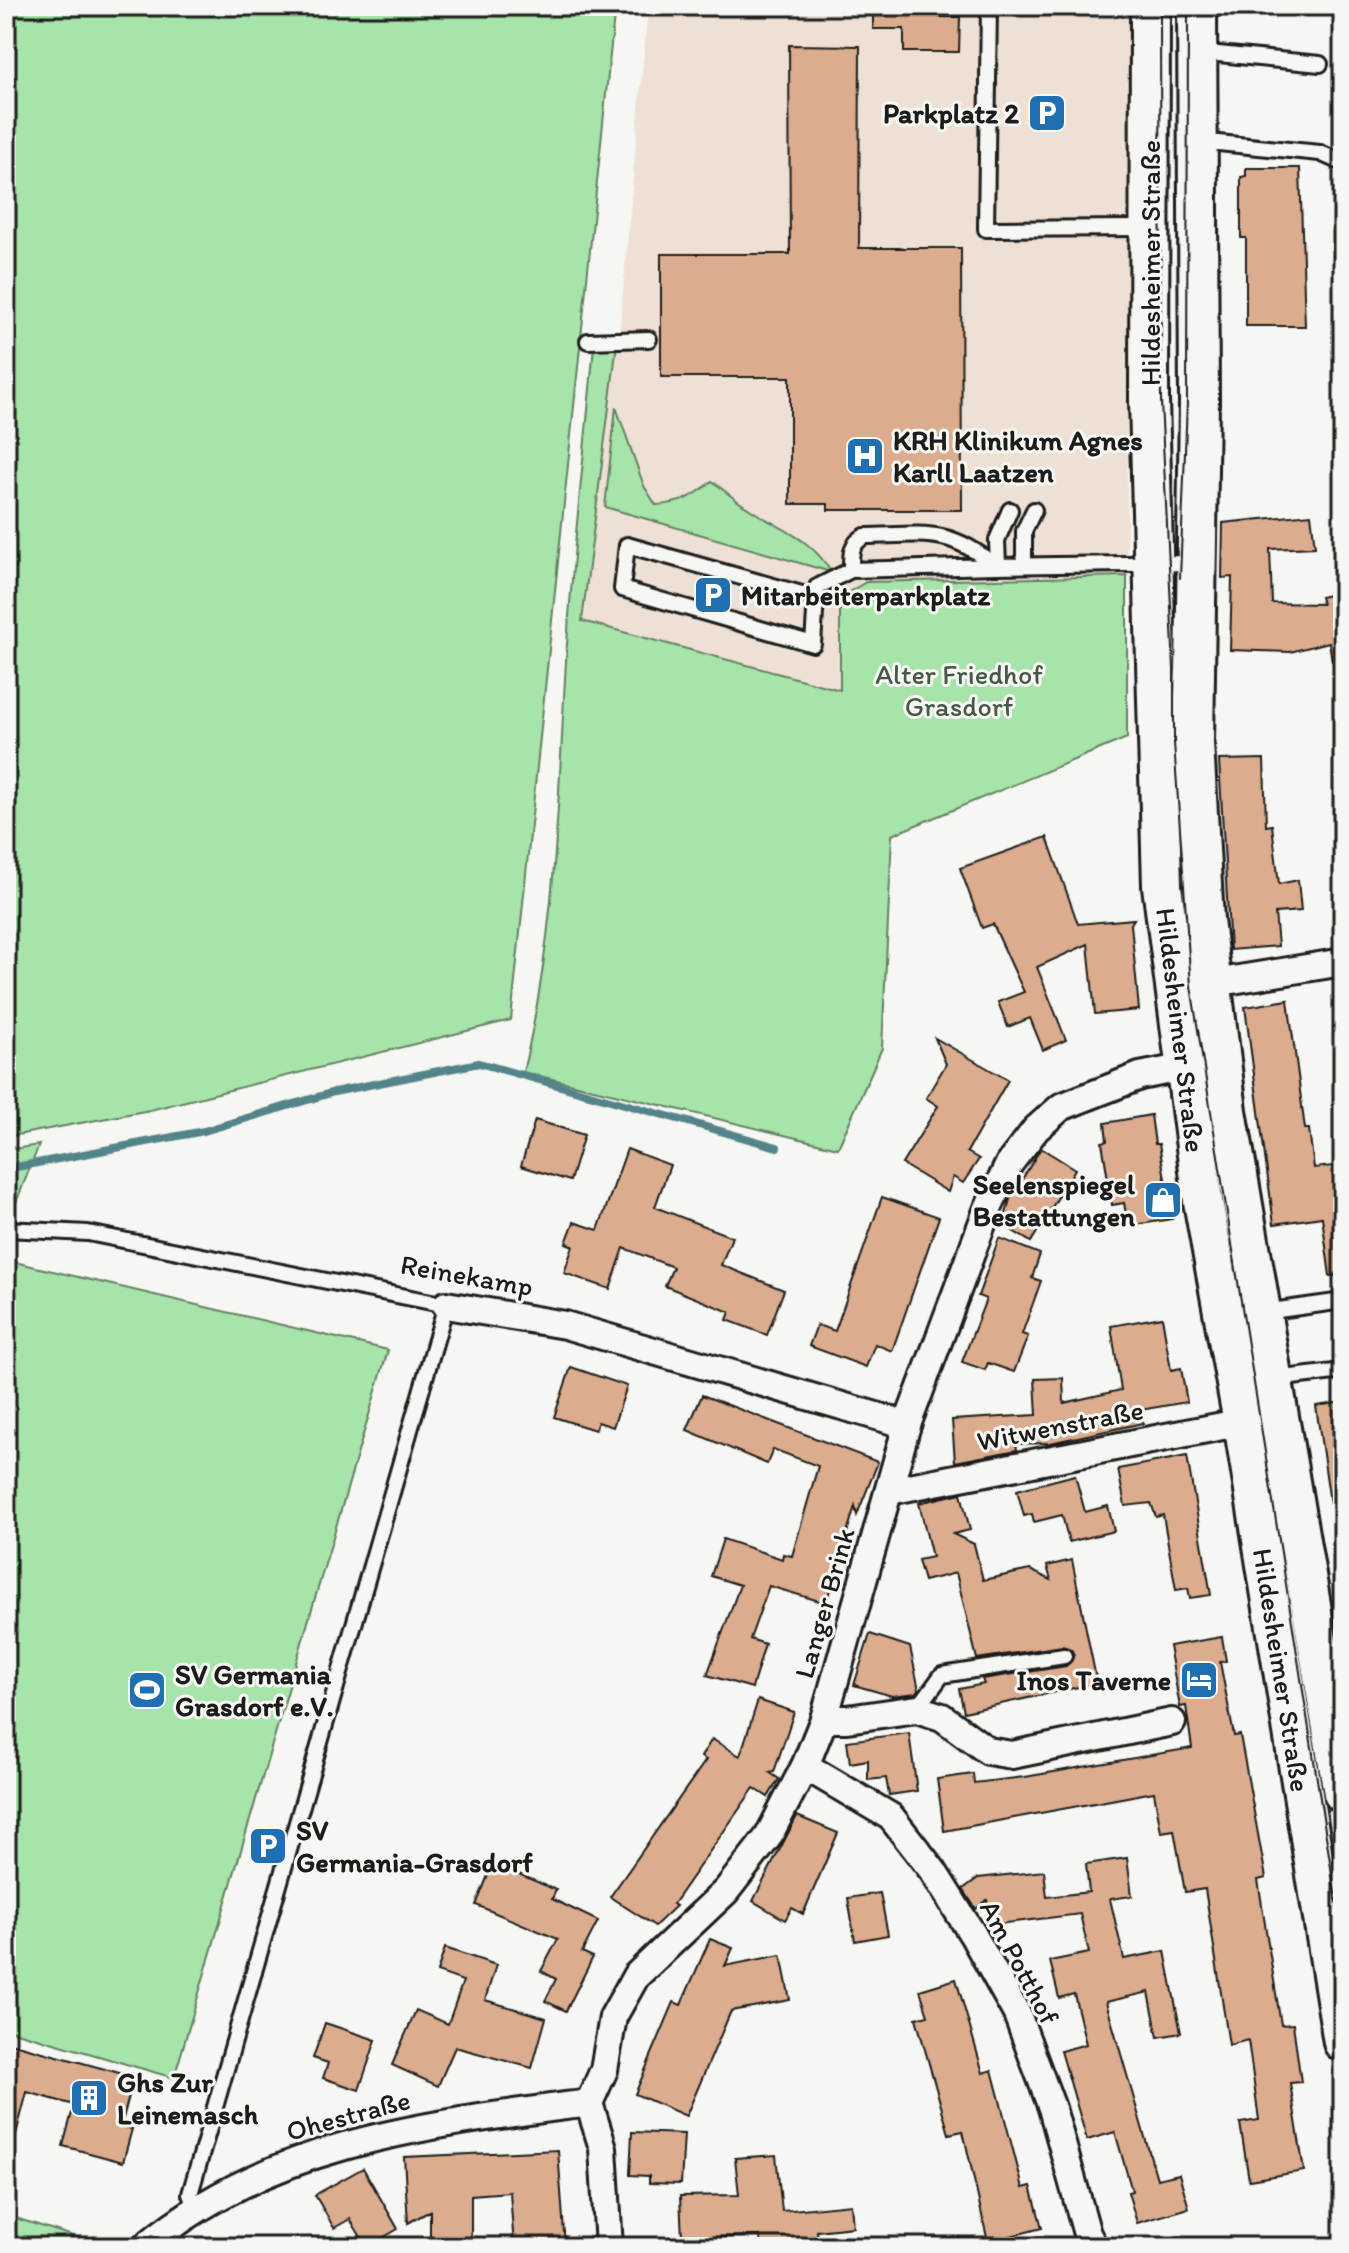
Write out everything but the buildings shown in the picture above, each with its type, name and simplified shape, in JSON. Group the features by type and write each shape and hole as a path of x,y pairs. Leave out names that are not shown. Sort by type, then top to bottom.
{"street":[{"name":"Hildesheimer Straße","path":"1150,6 1154,562 1161,870 1192,986 1203,1063 1260,1313 1343,1793"},
{"name":"Hildesheimer Straße","path":"1192,986 1197,6"},
{"path":"1192,986 1343,962"},
{"name":"Hildesheimer Straße","path":"1203,1063 1203,1201 1243,1422 1343,2042"},
{"name":"Langer Brink","path":"589,2103 604,2070 613,2017 636,1976 726,1891 768,1837 805,1766 824,1719 907,1425 988,1208 1009,1164 1036,1129 1061,1107 1140,1076 1203,1063"},
{"name":"Reinekamp","path":"446,1305 565,1325 907,1425"},
{"name":"Witwenstraße","path":"889,1491 1243,1422"},
{"path":"824,1719 847,1719 917,1709 942,1717 988,1751 1012,1755 1172,1722"},
{"name":"Am Potthof","path":"805,1766 891,1817 933,1871 973,1935 1017,2014 1052,2108 1087,2234 1094,2247"},
{"path":"589,2103 603,2148 609,2247"},
{"name":"Ohestraße","path":"145,2247 195,2208 274,2168 370,2136 589,2103"}],"lane":[{"path":"989,6 986,229 1150,228"},
{"path":"1197,52 1320,64"},
{"path":"1198,141 1320,153 1343,163"},
{"path":"588,341 649,339"},
{"path":"996,566 997,540 1010,510"},
{"path":"1024,565 1024,531 1034,510"},
{"path":"851,570 851,549 855,542 865,536 939,535 971,545 996,566"},
{"path":"816,598 627,545 622,589 813,644 817,587 851,570 1195,563"},
{"name":"Reinekamp","path":"6,1229 88,1233 446,1305"},
{"path":"1260,1313 1343,1301"},
{"path":"195,2208 190,2194 446,1305"},
{"path":"1271,1379 1343,1371"},
{"path":"917,1709 942,1675 1064,1656"}],"shaded area":[{"name":"KRH Klinikum Agnes Karll Laatzen","path":"648,6 1128,6 1127,576 866,583 840,598 841,690 583,621 619,337"}],"green space":[{"path":"6,6 615,6 511,1020 150,1110 6,1137"},
{"name":"Alter Friedhof Grasdorf","path":"617,344 582,621 840,690 840,597 866,582 1127,576 1127,738 892,835 882,1048 838,1148 523,1072 543,970 549,919 572,582 594,345"},
{"path":"616,407 644,486 656,505 686,499 712,481 743,505 805,542 831,572 605,507"},
{"path":"39,1145 13,1210 6,1210 6,1150"},
{"name":"SV Germania Grasdorf e.V.","path":"6,1260 388,1350 174,2078 6,2029"},
{"path":"6,2215 108,2247 6,2247"}],"waterway":[{"path":"6,1169 204,1131 334,1092 479,1063 777,1147"}],"tram line":[{"path":"1160,6 1161,401 1174,669 1174,743 1191,986 1343,1943"},
{"path":"1180,578 1187,402 1188,6"}],"place":[{"name":"Parkplatz 2","path":"1047,113"},
{"name":"KRH Klinikum Agnes Karll Laatzen","path":"865,456"},
{"name":"Mitarbeiterparkplatz","path":"713,595"},
{"name":"Seelenspiegel Bestattungen","path":"1163,1200"},
{"name":"Inos Taverne","path":"1199,1680"},
{"name":"SV Germania Grasdorf e.V.","path":"147,1690"},
{"name":"SV Germania-Grasdorf","path":"268,1846"},
{"name":"Ghs Zur Leinemasch","path":"89,2098"}]}
